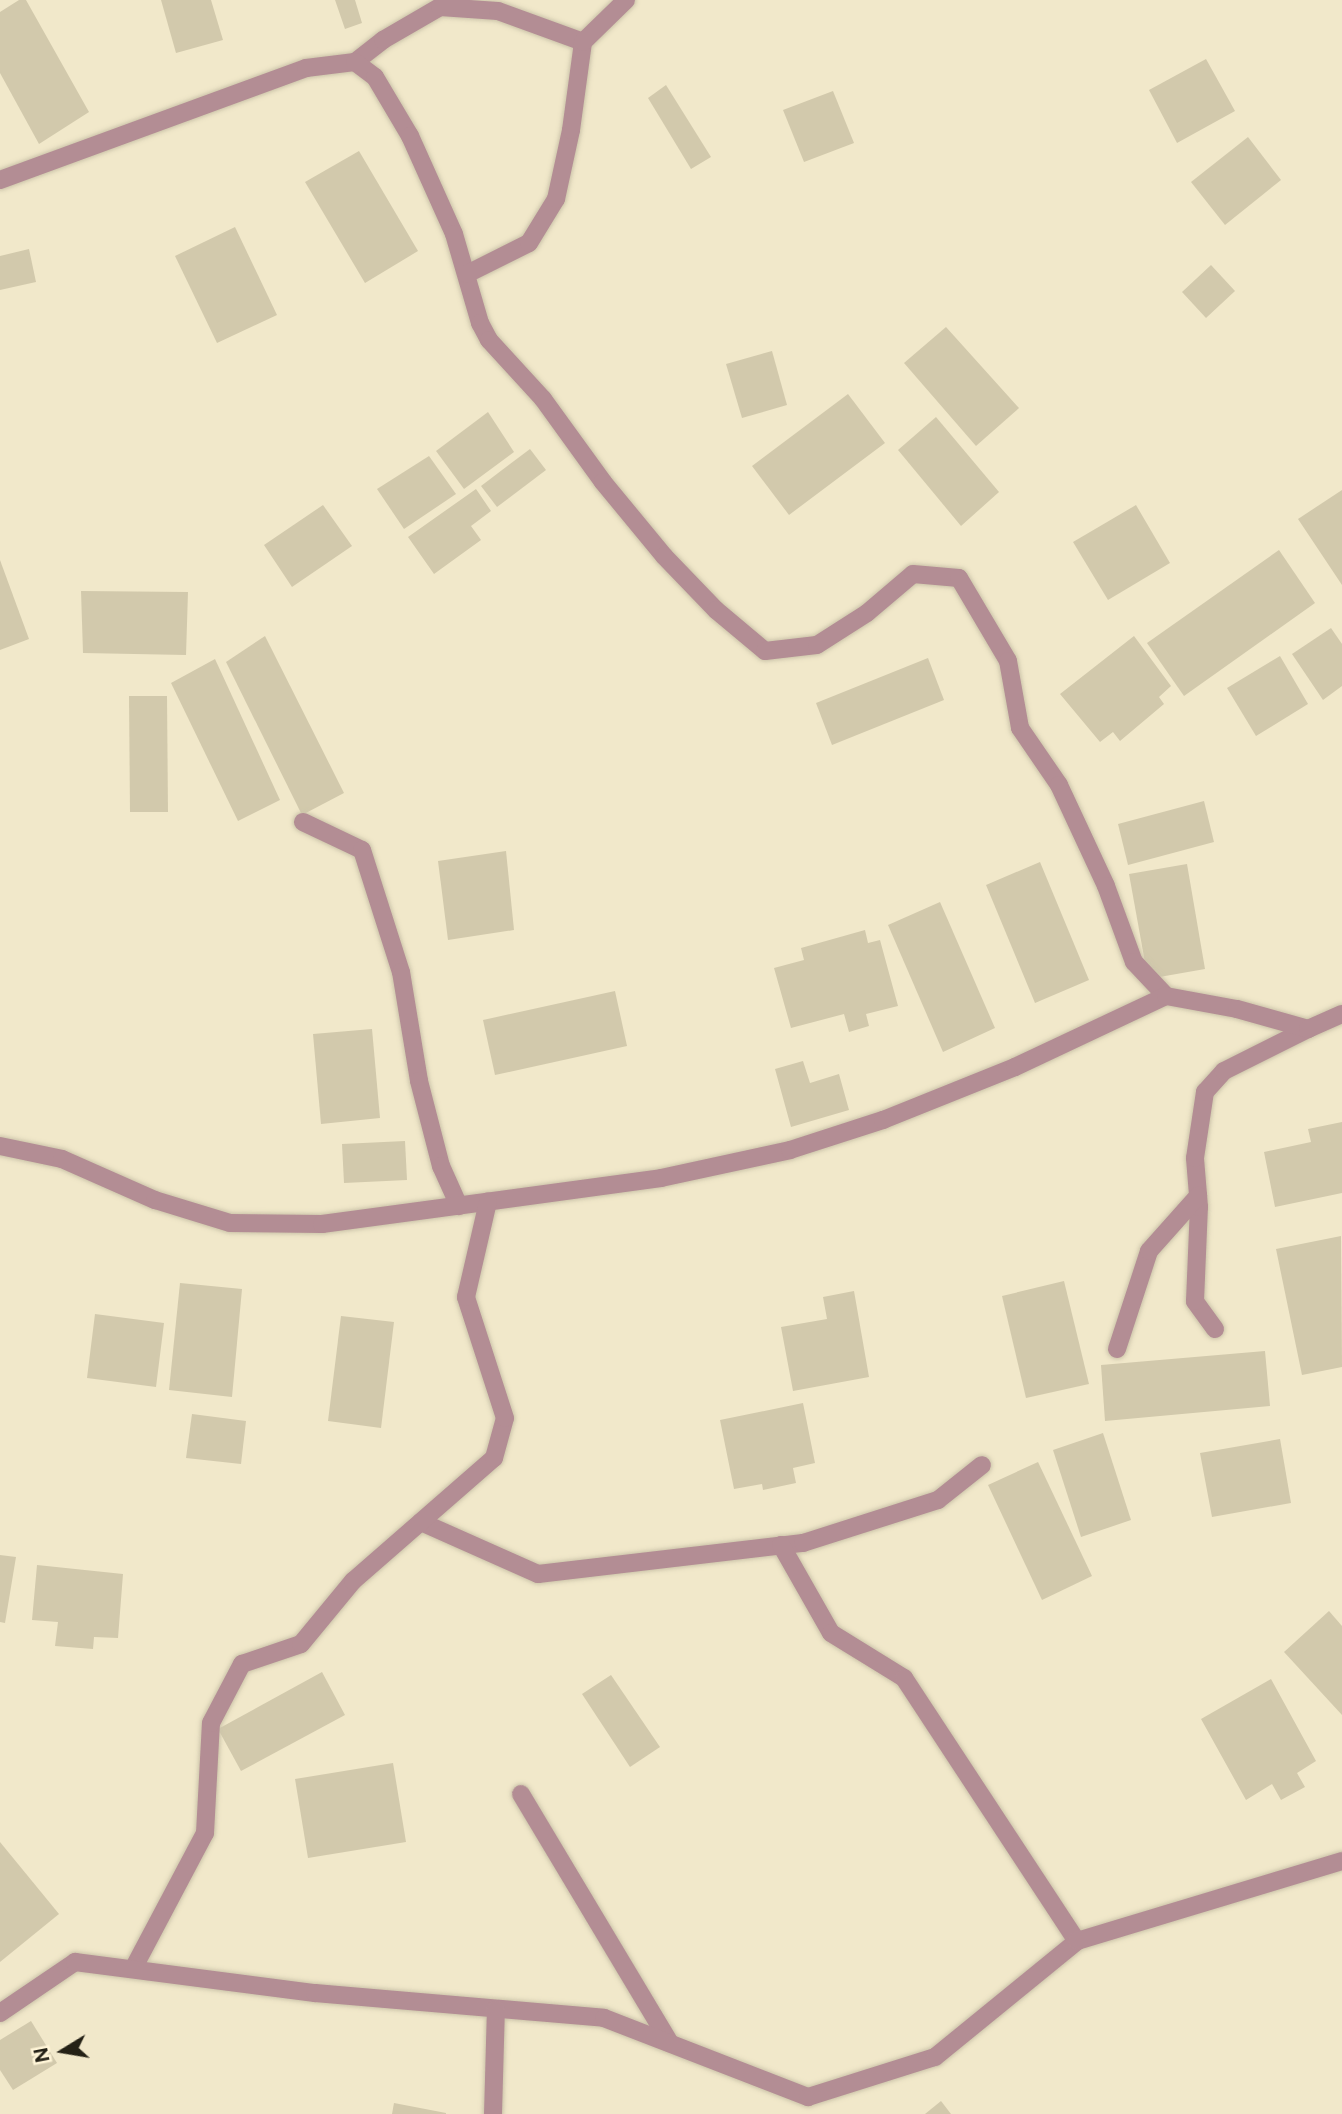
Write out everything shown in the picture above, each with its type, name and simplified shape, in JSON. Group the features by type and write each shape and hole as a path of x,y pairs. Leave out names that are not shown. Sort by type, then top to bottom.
{"street":[{"path":"467,274 529,243 556,199 571,130 583,42 626,0"},
{"path":"0,180 306,68 355,62 383,40 440,7 498,11 583,42"},
{"path":"355,62 375,77 410,136 454,234 480,323 489,340 543,399 603,482 664,556 716,610 765,651 817,645 867,613 912,574 959,578 1008,661 1020,728 1059,785 1106,886 1134,962 1166,996"},
{"path":"303,822 362,850 401,972 419,1081 441,1166 460,1206"},
{"path":"0,1146 62,1159 155,1200 230,1223 322,1224 661,1178 790,1150 883,1120 1015,1067 1166,996 1237,1009 1308,1029"},
{"path":"1215,1329 1195,1301 1198,1196 1195,1158 1205,1092 1224,1071 1342,1014"},
{"path":"1117,1349 1149,1251 1198,1196"},
{"path":"133,1969 205,1833 211,1723 242,1664 301,1644 353,1581 494,1458 505,1418 466,1297 488,1202"},
{"path":"421,1522 538,1574 803,1542 938,1500 982,1465"},
{"path":"781,1545 831,1633 904,1678 1077,1941"},
{"path":"521,1794 670,2043"},
{"path":"0,2013 75,1962 315,1993 604,2018 808,2097 934,2057 1077,1941 1342,1861"},
{"path":"493,2114 496,2009"}],"building":[{"path":"19,0 26,0 89,112 39,144 0,73 0,12"},
{"path":"161,0 211,0 223,40 176,53"},
{"path":"335,0 355,0 362,23 345,29"},
{"path":"1206,59 1235,111 1177,143 1149,90"},
{"path":"666,85 711,157 691,169 648,98"},
{"path":"833,91 854,143 804,162 783,110"},
{"path":"1248,137 1281,180 1225,225 1191,182"},
{"path":"359,151 418,251 365,283 305,182"},
{"path":"235,227 277,315 217,343 175,256"},
{"path":"29,249 36,282 0,290 0,256"},
{"path":"1211,265 1235,291 1206,318 1182,292"},
{"path":"946,327 1019,408 976,446 904,363"},
{"path":"772,351 787,405 742,418 726,364"},
{"path":"848,394 885,443 789,515 752,466"},
{"path":"488,412 514,452 464,489 436,451"},
{"path":"936,417 999,492 961,526 898,450"},
{"path":"530,449 546,470 497,507 481,486"},
{"path":"429,456 456,494 404,529 377,489"},
{"path":"476,489 491,511 471,526 481,540 434,574 408,537"},
{"path":"1342,490 1342,585 1298,519"},
{"path":"323,505 352,546 292,587 264,545"},
{"path":"1136,505 1170,563 1108,600 1073,542"},
{"path":"1279,550 1315,603 1184,696 1147,643"},
{"path":"0,560 29,639 0,650"},
{"path":"81,591 188,592 186,655 83,653"},
{"path":"1331,628 1342,644 1342,686 1323,700 1292,654"},
{"path":"265,636 344,793 302,815 226,662"},
{"path":"1134,636 1171,686 1159,697 1164,704 1120,741 1113,732 1100,742 1060,694"},
{"path":"1280,656 1308,704 1256,736 1227,688"},
{"path":"928,658 944,700 832,745 816,703"},
{"path":"215,659 280,800 238,821 171,683"},
{"path":"129,696 167,696 168,812 130,812"},
{"path":"1204,801 1214,842 1128,865 1118,824"},
{"path":"506,851 514,930 448,940 438,861"},
{"path":"1040,862 1089,980 1035,1003 986,885"},
{"path":"1187,864 1205,969 1148,979 1129,874"},
{"path":"940,902 995,1028 943,1052 888,925"},
{"path":"865,930 868,943 880,940 898,1006 866,1014 869,1026 849,1032 844,1014 791,1028 774,968 804,960 801,948"},
{"path":"615,991 627,1046 495,1075 483,1020"},
{"path":"372,1029 380,1118 321,1124 313,1034"},
{"path":"803,1061 810,1083 839,1074 849,1110 791,1127 775,1069"},
{"path":"1342,1122 1342,1193 1275,1207 1264,1152 1311,1142 1308,1129"},
{"path":"405,1141 407,1180 344,1183 342,1144"},
{"path":"1341,1236 1342,1367 1302,1375 1276,1249"},
{"path":"1064,1281 1089,1384 1026,1398 1002,1296"},
{"path":"180,1283 242,1289 232,1397 169,1390"},
{"path":"854,1291 869,1377 793,1391 781,1327 827,1319 823,1297"},
{"path":"95,1314 164,1323 156,1387 87,1378"},
{"path":"341,1316 394,1322 381,1428 328,1421"},
{"path":"1265,1351 1270,1406 1105,1421 1101,1365"},
{"path":"803,1403 815,1463 793,1468 796,1483 763,1490 762,1484 734,1489 720,1420"},
{"path":"192,1414 246,1421 241,1464 186,1458"},
{"path":"1103,1433 1131,1520 1081,1537 1053,1450"},
{"path":"1280,1439 1291,1503 1212,1517 1200,1453"},
{"path":"1038,1462 1092,1576 1042,1600 988,1485"},
{"path":"0,1555 16,1557 5,1623 0,1622"},
{"path":"37,1565 123,1574 118,1638 94,1637 93,1649 55,1646 58,1622 32,1620"},
{"path":"1329,1611 1342,1626 1342,1715 1284,1652"},
{"path":"322,1672 345,1715 241,1771 218,1729"},
{"path":"611,1675 660,1747 630,1767 582,1694"},
{"path":"1271,1679 1316,1761 1297,1773 1305,1787 1281,1800 1272,1784 1246,1800 1201,1719"},
{"path":"393,1763 406,1842 308,1858 295,1779"},
{"path":"0,1842 59,1914 0,1962"},
{"path":"31,2021 57,2063 13,2090 0,2070 0,2040"},
{"path":"941,2101 951,2114 925,2114"},
{"path":"394,2103 446,2113 446,2114 392,2114"}]}
